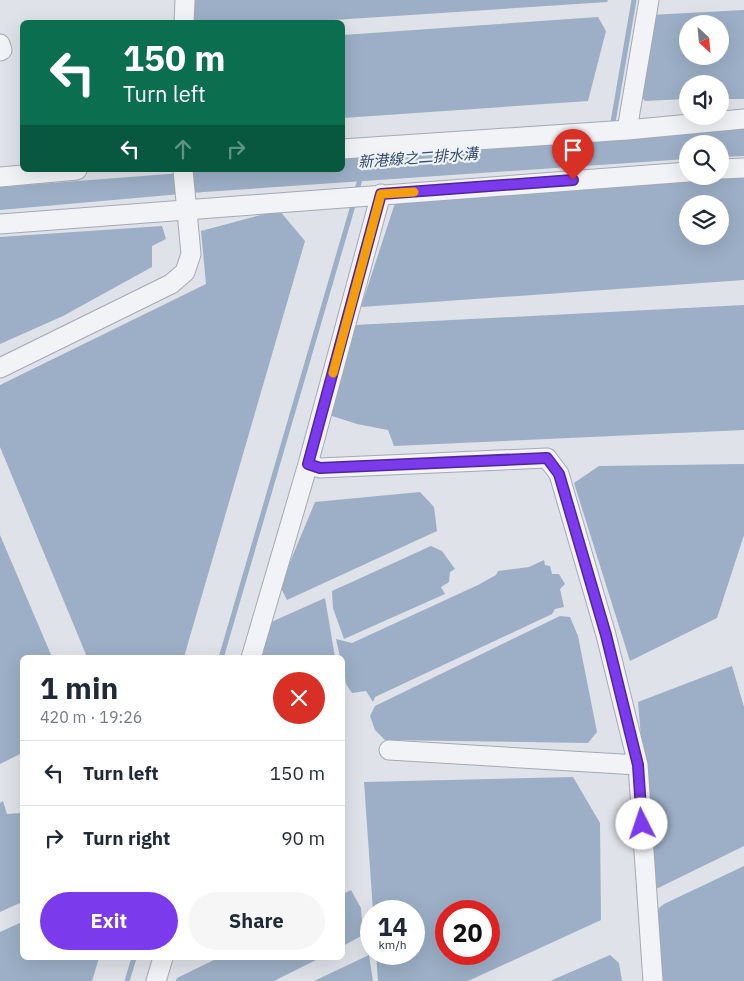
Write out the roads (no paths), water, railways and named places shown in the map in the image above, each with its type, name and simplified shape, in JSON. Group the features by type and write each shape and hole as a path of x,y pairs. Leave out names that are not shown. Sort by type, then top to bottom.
{"street":[{"path":"184,20 185,0"},
{"path":"627,130 649,0"},
{"path":"0,44 2,50 0,51"},
{"path":"345,149 627,130 744,119"},
{"path":"729,169 744,168"},
{"path":"0,177 55,172"},
{"path":"0,368 171,284 185,272 191,254 182,172"},
{"path":"0,224 679,173"},
{"path":"252,655 308,464 381,194"},
{"path":"308,464 320,468 547,458 559,474 606,635 638,765 653,981"},
{"path":"389,750 638,765"},
{"path":"156,981 162,960"}],"water":[{"path":"190,0 608,0 607,2 333,20 193,20"},
{"path":"744,10 744,99 729,99 729,75 679,75 679,99 645,101 634,89 650,15"},
{"path":"598,17 606,31 588,101 345,118 345,35"},
{"name":"新港線之二排水溝","path":"744,125 744,156 729,157 729,135 679,135 679,160 204,192 0,210 0,187 194,172 345,172 345,159"},
{"path":"744,177 744,280 361,307 395,203 679,182 679,185 729,185 729,178"},
{"path":"279,210 305,241 185,655 86,655 0,447 0,385 206,284 201,231"},
{"path":"162,226 166,239 152,246 152,267 63,316 0,344 0,237"},
{"path":"744,305 744,430 394,446 388,430 357,424 329,415 355,325"},
{"path":"744,464 744,535 717,618 630,661 574,483 599,466"},
{"path":"420,492 434,507 437,531 287,600 280,586 315,502"},
{"path":"0,535 51,655 20,655 20,754 0,764"},
{"path":"431,546 442,551 455,569 450,572 449,582 441,587 445,594 344,639 333,608 332,591"},
{"path":"544,560 545,565 550,566 552,574 559,574 565,584 560,589 564,607 555,609 552,614 375,697 373,702 366,691 352,693 346,684 345,655 340,655 336,639 352,643 478,585 496,575 498,571 529,567"},
{"path":"325,598 335,655 259,655 269,623"},
{"path":"560,616 570,617 578,636 597,732 588,743 385,740 375,730 370,716 375,706"},
{"path":"732,666 744,707 744,846 654,890 638,702"},
{"path":"573,777 600,823 601,920 468,981 378,981 377,965 425,965 425,900 372,900 364,782"},
{"path":"3,801 7,814 20,813 20,903 0,912 0,803"},
{"path":"744,866 744,981 654,981 648,917 664,904"},
{"path":"351,890 360,906 360,937 345,945 345,893"},
{"path":"20,923 20,960 98,960 92,981 0,981 0,932"},
{"path":"610,955 619,963 622,981 550,981"},
{"path":"360,959 360,965 371,965 373,981 314,981"},
{"path":"214,960 316,960 274,981 176,981 177,978"}],"waterway":[{"path":"612,128 634,0"},
{"name":"新港線之二排水溝","path":"356,194 361,175"},
{"path":"222,655 354,202"},
{"path":"127,981 133,960"}]}
